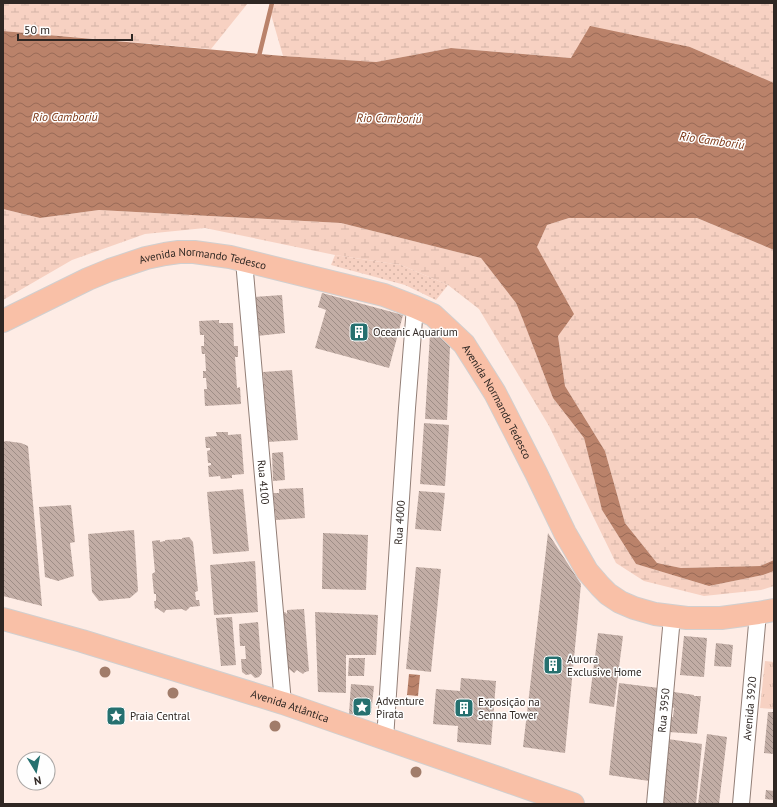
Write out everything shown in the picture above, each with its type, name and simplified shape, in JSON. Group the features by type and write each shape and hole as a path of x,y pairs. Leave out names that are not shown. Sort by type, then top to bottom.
{"main road":[{"name":"Avenida Normando Tedesco","path":"3,321 88,279 110,270 146,258 179,252 218,255 384,295 433,315 464,344 495,393 578,557 591,576 608,594 620,602 634,608 672,617 709,618 766,612"},
{"name":"Avenida Atlântica","path":"3,619 82,641 283,703 573,804"}],"street":[{"name":"Rua 4100","path":"244,261 283,703"},
{"name":"Rua 4000","path":"385,739 406,408 415,307"},
{"name":"Avenida 3920","path":"742,804 766,612"},
{"name":"Rua 3950","path":"655,804 672,617"}],"green space":[{"path":"3,3 248,3 211,49 3,31"},
{"path":"275,3 774,3 774,83 690,47 572,58 451,48 376,62 283,56 270,11"},
{"path":"3,209 40,218 99,210 341,223 481,258 516,303 553,398 584,438 602,510 636,564 709,586 763,575 774,571 774,586 761,590 704,596 644,581 616,563 549,426 479,309 448,285 401,265 335,255 205,228 145,234 72,260 3,300"},
{"path":"569,218 697,218 774,250 774,560 760,566 681,568 657,563 625,523 605,451 565,386 558,336 537,247 547,225"},
{"path":"335,255 401,265 448,285 436,300 405,285 331,265"},
{"path":"765,661 774,662 774,709 760,708"}],"water":[{"name":"Rio Camboriú","path":"590,26 690,47 774,83 774,250 697,218 569,218 547,225 537,247 574,314 558,336 565,386 605,451 625,523 657,563 681,568 760,566 774,560 774,571 763,575 709,586 636,564 602,510 584,438 553,398 516,303 481,258 341,223 99,210 40,218 3,209 3,31 283,56 376,62 451,48 571,58"},
{"path":"409,674 420,675 418,696 407,695"}],"building":[{"name":"Oceanic Aquarium","path":"322,293 403,315 389,368 315,348 326,310 318,307"},
{"path":"282,295 285,333 257,336 253,297"},
{"path":"219,320 219,323 233,323 234,346 238,346 238,357 235,357 237,388 240,387 241,404 205,406 204,389 207,389 206,378 203,378 203,371 206,371 205,354 202,354 201,346 204,346 204,335 200,335 199,321"},
{"path":"430,334 442,334 450,346 447,420 425,419"},
{"path":"292,370 298,440 268,442 263,372"},
{"path":"424,423 449,425 445,486 420,484"},
{"path":"216,432 228,432 228,435 241,434 244,474 232,475 232,478 221,479 220,476 209,477 208,466 211,465 211,463 208,463 207,451 210,450 210,448 206,448 205,437 217,436"},
{"path":"3,442 21,443 28,446 42,606 3,596"},
{"path":"283,452 285,480 273,481 272,453"},
{"path":"303,488 305,518 276,520 273,493 279,493 279,489"},
{"path":"243,489 249,551 213,554 207,492"},
{"path":"419,491 445,493 441,531 415,529"},
{"path":"71,505 75,542 70,543 74,576 58,581 45,577 39,507"},
{"path":"134,530 138,591 130,598 99,601 92,592 88,534"},
{"path":"323,533 368,535 366,590 322,589"},
{"name":"Aurora Exclusive Home","path":"548,533 581,584 565,753 523,747"},
{"path":"189,537 193,542 198,591 195,592 196,600 199,600 200,606 190,607 186,611 182,609 166,610 164,613 157,608 155,609 154,601 156,601 156,594 154,594 152,574 155,572 152,541 160,540 160,542"},
{"path":"255,561 258,612 214,615 210,565"},
{"path":"416,567 441,569 431,672 406,669"},
{"path":"304,609 309,671 303,674 297,670 294,673 284,665 287,661 283,647 286,643 286,640 284,639 285,631 282,629 285,623 282,620 283,613 285,612 287,614 287,610"},
{"path":"315,612 378,615 376,655 346,655 346,693 318,692"},
{"path":"232,617 236,665 221,666 216,618"},
{"path":"258,622 262,673 259,677 255,678 251,674 246,675 242,672 241,659 246,659 245,646 240,646 239,624"},
{"path":"598,633 623,636 614,707 589,703"},
{"path":"684,636 707,638 704,677 680,675"},
{"path":"716,643 733,645 731,667 714,666"},
{"path":"349,658 365,658 364,676 348,676"},
{"name":"Exposição na Senna Tower","path":"461,678 496,681 491,745 457,742 458,726 433,724 436,689 460,691"},
{"path":"619,683 659,688 649,781 609,775"},
{"path":"351,684 374,686 371,715 349,714"},
{"path":"674,692 701,696 697,734 669,732 671,717 673,717 674,708 672,707"},
{"path":"768,712 774,712 774,754 764,753"},
{"path":"707,734 727,737 719,804 698,804"},
{"path":"668,739 702,744 696,804 662,804"},
{"path":"766,790 774,791 774,800 765,799"}],"waterway":[{"path":"258,60 272,3"}],"place":[{"name":"Oceanic Aquarium","path":"359,332"},
{"name":"Aurora Exclusive Home","path":"553,665"},
{"name":"Adventure Pirata","path":"362,707"},
{"name":"Exposição na Senna Tower","path":"464,708"},
{"name":"Praia Central","path":"116,716"}]}
